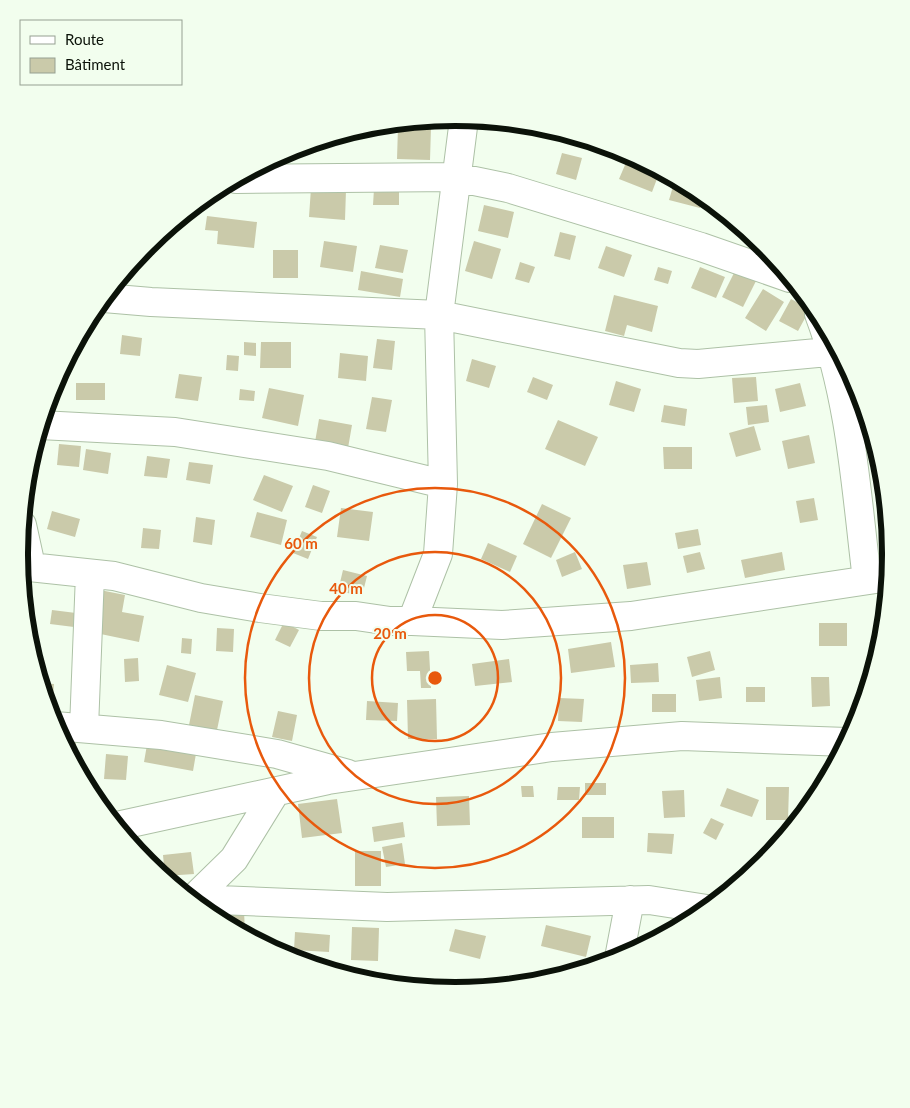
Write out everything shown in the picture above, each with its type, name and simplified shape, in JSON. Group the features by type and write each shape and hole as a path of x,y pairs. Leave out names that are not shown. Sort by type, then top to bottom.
{"street":[{"path":"412,621 438,554 443,484 439,315 463,126"},
{"path":"251,179 455,177 508,188 701,247 777,274"},
{"path":"113,299 439,315 679,363 698,364 831,352"},
{"path":"28,566 114,576 201,598 321,616 356,616 390,621 502,625 631,616 878,579 838,366"},
{"path":"47,425 175,432 328,456 443,484"},
{"path":"84,728 90,574"},
{"path":"64,727 161,735 277,754 355,776"},
{"path":"124,824 276,791 355,776 498,754 674,737 839,742"},
{"path":"197,894 234,859 276,791"},
{"path":"204,899 387,907 649,900 695,907"},
{"path":"621,948 630,900"}],"building":[{"path":"431,127 430,160 397,159 398,130"},
{"path":"562,153 582,158 576,180 556,174"},
{"path":"626,162 657,178 652,192 619,179"},
{"path":"673,186 701,205 700,208 669,200"},
{"path":"311,188 346,190 345,220 309,217"},
{"path":"374,189 399,189 399,205 373,205"},
{"path":"484,205 514,212 508,238 478,231"},
{"path":"207,216 257,222 254,248 217,244 218,231 205,230"},
{"path":"560,232 576,236 570,260 554,256"},
{"path":"324,241 357,246 353,272 320,267"},
{"path":"474,241 501,249 492,279 465,271"},
{"path":"380,245 408,250 403,273 375,268"},
{"path":"606,246 632,255 624,277 598,268"},
{"path":"273,250 298,250 298,278 273,278"},
{"path":"520,262 535,267 529,283 515,279"},
{"path":"658,267 672,271 668,284 654,280"},
{"path":"700,267 725,277 716,298 691,288"},
{"path":"361,271 403,279 400,297 358,290"},
{"path":"735,271 756,281 743,307 722,297"},
{"path":"763,289 784,302 766,331 745,318"},
{"path":"614,295 658,306 652,332 627,325 624,336 605,331"},
{"path":"791,299 802,305 808,313 798,331 779,321"},
{"path":"122,335 142,338 140,356 120,354"},
{"path":"377,339 395,341 392,370 373,368"},
{"path":"244,342 256,343 256,356 244,355"},
{"path":"261,342 291,342 291,368 260,368"},
{"path":"340,353 368,356 366,381 338,378"},
{"path":"227,355 239,356 238,371 226,370"},
{"path":"472,359 496,366 489,388 466,381"},
{"path":"179,374 202,377 198,401 175,398"},
{"path":"533,377 553,385 547,400 527,392"},
{"path":"756,377 758,401 734,403 732,378"},
{"path":"616,381 641,389 634,412 609,405"},
{"path":"76,383 105,383 105,400 76,400"},
{"path":"800,383 806,406 780,412 775,389"},
{"path":"269,388 304,395 298,426 262,418"},
{"path":"240,389 255,391 254,401 239,400"},
{"path":"372,397 392,400 386,432 366,429"},
{"path":"664,405 687,409 685,426 661,422"},
{"path":"767,405 769,422 748,425 746,407"},
{"path":"319,419 352,425 348,448 315,442"},
{"path":"558,420 598,437 585,466 545,449"},
{"path":"754,426 761,450 736,457 729,433"},
{"path":"809,435 815,463 788,469 782,441"},
{"path":"59,444 81,446 79,467 57,465"},
{"path":"663,447 692,447 692,469 664,469"},
{"path":"86,449 111,453 108,474 83,470"},
{"path":"147,456 170,459 167,478 144,476"},
{"path":"189,462 213,465 210,484 186,480"},
{"path":"264,475 293,486 282,512 253,500"},
{"path":"313,485 330,491 322,513 305,507"},
{"path":"814,498 818,520 800,523 796,501"},
{"path":"542,504 571,518 551,558 523,544"},
{"path":"341,508 373,512 369,541 337,537"},
{"path":"52,511 80,519 75,537 47,529"},
{"path":"257,512 287,520 281,545 250,537"},
{"path":"196,517 215,520 212,545 193,542"},
{"path":"143,528 161,530 159,549 141,548"},
{"path":"698,529 701,545 678,549 675,533"},
{"path":"302,531 317,537 308,559 293,553"},
{"path":"488,543 517,556 510,572 481,559"},
{"path":"575,552 582,569 562,577 556,560"},
{"path":"700,552 705,569 687,573 683,556"},
{"path":"782,552 785,570 745,578 741,560"},
{"path":"647,562 651,585 627,589 623,565"},
{"path":"343,570 367,576 362,596 338,591"},
{"path":"100,590 125,595 122,612 144,616 139,642 91,632"},
{"path":"52,610 76,613 74,627 50,624"},
{"path":"284,622 299,630 290,647 275,640"},
{"path":"819,623 847,623 847,646 819,646"},
{"path":"217,628 234,629 233,652 216,651"},
{"path":"182,638 192,639 191,654 181,653"},
{"path":"611,642 615,667 571,673 568,649"},
{"path":"429,651 431,688 421,688 420,671 407,671 406,652"},
{"path":"710,651 715,670 692,677 687,657"},
{"path":"138,658 139,681 125,682 124,659"},
{"path":"509,659 512,682 475,686 472,664"},
{"path":"658,663 659,682 631,683 630,665"},
{"path":"167,665 196,673 188,702 159,695"},
{"path":"720,677 722,698 699,701 696,680"},
{"path":"811,677 829,677 830,706 812,707"},
{"path":"48,684 54,684 53,699"},
{"path":"746,687 765,687 765,702 746,702"},
{"path":"652,694 676,694 676,712 652,712"},
{"path":"195,695 223,701 217,730 189,725"},
{"path":"559,698 584,699 582,722 558,721"},
{"path":"436,699 437,739 408,739 407,700"},
{"path":"367,701 398,703 397,721 366,720"},
{"path":"278,711 297,715 292,741 272,737"},
{"path":"148,739 197,748 193,771 144,762"},
{"path":"71,741 76,741 76,751"},
{"path":"106,754 128,756 126,780 104,779"},
{"path":"585,783 606,783 606,795 585,795"},
{"path":"521,786 533,786 534,797 522,797"},
{"path":"558,787 580,787 579,800 557,800"},
{"path":"766,787 789,787 788,820 766,820"},
{"path":"727,788 759,800 752,817 720,806"},
{"path":"684,790 685,817 664,818 662,791"},
{"path":"469,796 470,825 437,826 436,797"},
{"path":"337,799 342,833 302,838 298,804"},
{"path":"582,817 614,817 614,838 582,838"},
{"path":"711,818 724,824 716,840 703,833"},
{"path":"403,822 405,837 374,842 372,827"},
{"path":"648,833 674,834 672,854 647,852"},
{"path":"402,843 405,864 386,867 382,847"},
{"path":"355,851 381,851 381,886 355,886"},
{"path":"191,852 194,874 174,875 164,867 163,855"},
{"path":"244,910 245,926 241,924 220,911"},
{"path":"546,925 591,936 586,957 541,946"},
{"path":"352,927 379,928 378,961 351,960"},
{"path":"455,929 486,936 480,959 449,951"},
{"path":"295,932 330,935 329,952 294,950"}]}
